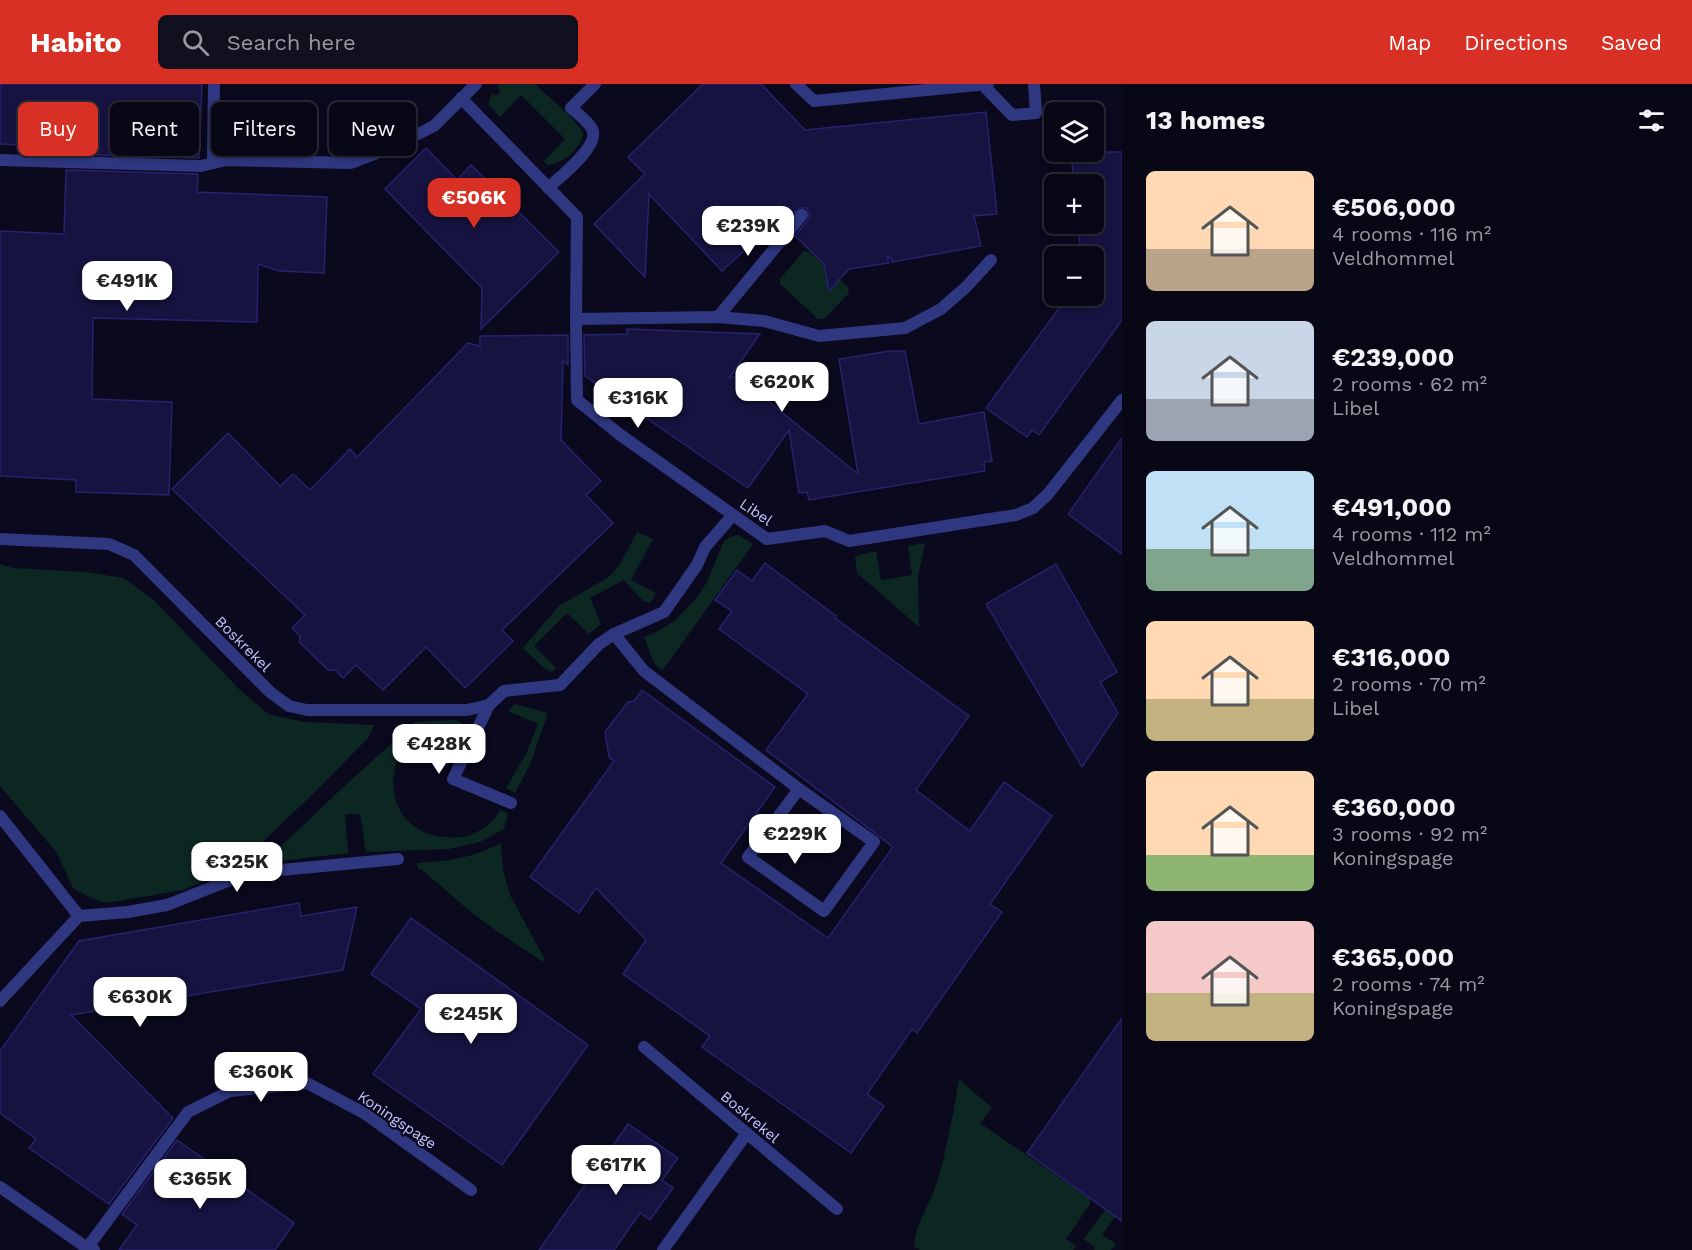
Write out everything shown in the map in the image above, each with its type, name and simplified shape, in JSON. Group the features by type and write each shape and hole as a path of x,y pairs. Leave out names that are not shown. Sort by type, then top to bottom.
{"street":[{"path":"213,162 214,84"},
{"path":"0,160 201,166 226,160 351,163 388,150 434,126 476,84"},
{"path":"548,188 590,148 594,138 592,129 572,108 595,84"},
{"path":"796,84 814,101 988,84"},
{"path":"983,85 1012,115 1036,113 1034,84"},
{"path":"461,98 577,217 576,319 718,317 764,321 819,336 905,328 941,309 992,260"},
{"path":"718,317 801,215"},
{"name":"Libel","path":"576,319 577,400 619,434 767,539 825,531 849,541 1016,515 1033,508 1048,494 1122,400"},
{"name":"Boskrekel","path":"0,539 109,544 134,555 270,692 289,706 307,710 468,710 489,705 504,691 560,685 589,653 614,634 664,612 697,565 705,547 733,515"},
{"path":"614,634 644,671 799,789 874,842 824,910 748,857 799,789"},
{"path":"489,705 453,779 511,803"},
{"path":"0,816 79,916"},
{"path":"0,1001 79,916 128,912 167,905 248,873 398,859"},
{"name":"Boskrekel","path":"644,1047 837,1209"},
{"name":"Koningspage","path":"0,1187 91,1249 188,1112 230,1091 307,1083 364,1113 471,1190"},
{"path":"663,1250 747,1133"}],"green space":[{"path":"499,84 537,84 574,120 583,133 575,150 565,159 547,165 544,161 565,139 521,95 500,117 488,104 492,93 496,96 501,91 497,86"},
{"path":"804,251 809,252 848,287 849,293 824,319 818,319 780,284 780,279"},
{"path":"637,532 653,539 631,580 656,593 650,603 643,601 624,580 590,598 601,624 589,634 567,613 534,646 556,668 551,672 545,669 523,648 559,606 609,577 619,566"},
{"path":"739,535 753,544 662,671 654,663 644,637 676,620 707,582 723,543 729,537"},
{"path":"925,543 918,576 919,627 857,573 855,556 876,551 881,580 912,575 908,546"},
{"path":"0,564 13,568 86,572 123,578 153,599 239,689 268,714 304,722 374,725 369,737 236,867 183,890 106,903 89,897 73,888 57,853 0,786"},
{"path":"515,704 548,713 531,762 515,793 506,788 526,754 538,724 508,711"},
{"path":"456,720 466,726 446,757 436,754 413,736 402,751 393,783 395,798 401,813 412,825 426,833 456,838 482,830 492,822 500,810 508,813 504,829 480,842 449,849 366,852 360,814 345,814 348,853 273,862 271,860 271,856 415,722"},
{"path":"501,843 503,870 510,895 544,958 543,962 465,907 418,868 417,863 460,858"},
{"path":"959,1079 992,1108 980,1123 1090,1199 1090,1204 1066,1239 1076,1246 1073,1250 920,1250 914,1246 917,1230 940,1172"},
{"path":"1111,1201 1121,1209 1102,1235 1116,1244 1111,1250 1094,1250 1095,1248 1084,1239"}],"building":[{"path":"0,84 202,84 199,158 132,156 199,156 199,102 110,102 110,155 98,155 98,102 18,102 18,145 0,144"},
{"path":"703,84 761,84 805,130 986,112 997,214 974,216 981,246 892,262 892,259 887,256 889,263 849,269 829,291 824,264 795,236 810,217 807,208 799,208 784,224 778,219 722,271 649,194 645,277 594,224 645,174 628,157"},
{"path":"426,148 457,180 471,165 559,252 481,329 482,288 385,189"},
{"path":"1104,152 1122,152 1122,320 1039,435 1032,430 1027,437 986,408 1061,306 1104,306 1104,246 1080,246 1079,234 1104,234 1104,174 1073,174 1072,162 1104,162"},
{"path":"66,170 198,174 197,192 327,197 324,273 279,271 258,264 257,322 93,318 92,399 172,402 169,495 76,492 76,480 0,476 0,231 64,234"},
{"path":"627,329 760,334 729,378 737,376 858,474 839,359 890,351 905,351 919,424 984,412 992,461 984,462 985,471 809,500 807,492 799,493 789,430 748,488 585,376 584,335 627,334"},
{"path":"568,335 568,365 563,361 561,440 601,481 586,495 613,523 502,630 513,641 465,688 426,647 383,690 356,665 343,678 335,670 328,670 300,643 300,636 292,628 305,615 172,489 228,433 280,486 293,474 310,490 350,449 357,457 468,343 480,346 480,336"},
{"path":"1122,438 1122,554 1068,514"},
{"path":"765,563 836,616 835,618 969,716 916,790 970,831 1004,782 1052,816 990,904 1002,912 917,1033 912,1029 867,1094 884,1106 851,1153 702,1047 710,1036 623,974 646,940 596,888 579,913 530,877 614,761 609,757 605,732 628,702 634,701 642,690 775,787 721,863 828,938 893,847 766,750 808,694 719,629 732,611 715,600 737,570 752,581"},
{"path":"1056,564 1117,672 1100,682 1118,713 1082,767 986,604"},
{"path":"299,903 301,916 357,907 343,970 71,1015 173,1118 109,1204 29,1148 36,1139 0,1113 0,1051 79,941"},
{"path":"411,918 588,1045 502,1165 373,1074 421,1009 371,974"},
{"path":"1122,1018 1122,1221 1027,1153"},
{"path":"628,1124 678,1158 662,1180 673,1188 650,1220 640,1213 614,1250 539,1250"},
{"path":"177,1140 294,1223 275,1250 119,1250 137,1225 122,1214"}]}
